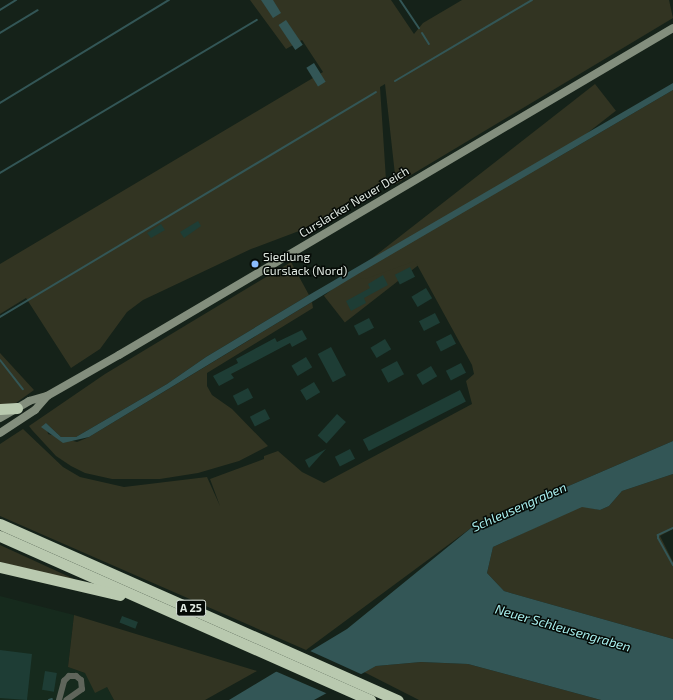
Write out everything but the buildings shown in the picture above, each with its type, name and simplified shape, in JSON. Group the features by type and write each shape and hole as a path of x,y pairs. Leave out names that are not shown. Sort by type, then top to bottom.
{"highway":[{"path":"0,409 17,408"},
{"name":"A 25","path":"0,524 295,653 398,700"},
{"name":"A 25","path":"0,536 366,698"},
{"path":"0,566 149,603"}],"street":[{"name":"Curslacker Neuer Deich","path":"0,418 17,408 47,396 673,28"},
{"name":"Curslacker Neuer Deich","path":"0,433 35,410 47,396"},
{"path":"59,700 64,681 69,676 76,676 81,680 82,689 66,700"}],"shaded area":[{"path":"250,0 391,0 414,34 423,23 462,0 669,0 673,18 396,184 385,84 380,87 386,180 307,228 251,249 143,300 127,312 100,349 71,368 26,298 0,314 0,264 323,72 302,40 286,49"},
{"path":"595,84 616,111 345,323 324,296"},
{"path":"673,90 673,441 471,528 306,650 0,516 0,444 23,429 63,467 80,477 124,487 207,477 220,506 210,479 264,459 264,456 278,451 302,472 324,483 472,404 466,381 474,374 472,365 415,261 368,278 361,279 358,274"},
{"path":"291,262 309,295 206,357 167,384 76,437 61,437 46,423 48,434 77,442 89,437 312,302 313,308 207,373 207,386 212,395 232,409 268,446 239,461 198,473 160,479 112,479 85,473 71,466 56,456 29,426 105,374"},
{"path":"0,353 34,390 16,403 0,405"},
{"path":"673,474 673,529 660,536 673,562 673,639 504,591 487,573 493,547 582,506 600,510 609,506 622,491"},
{"path":"0,545 74,579 76,581 0,562"},
{"path":"0,596 74,615 68,667 85,673 107,687 114,700 0,700"},
{"path":"74,615 257,671 205,700 114,700 107,687 95,693 85,673 68,667"},
{"path":"421,662 468,664 601,700 419,700 364,672 376,666"}],"water":[{"path":"261,0 273,0 281,13 273,18"},
{"path":"286,20 303,45 295,50 279,25"},
{"path":"314,63 326,82 318,86 306,68"},
{"path":"673,83 673,90 358,274 89,437 63,443 41,427 46,423 61,437 76,437 167,384 206,357 309,295"},
{"name":"Neuer Schleusengraben","path":"673,441 673,474 622,491 609,506 600,510 582,507 493,547 487,573 504,591 673,639 673,700 601,700 468,664 421,662 376,666 314,700 229,700 347,629 471,528"}],"pier":[{"path":"308,650 363,675 328,694 275,671"}],"waterway":[{"path":"0,10 16,0"},
{"path":"0,103 169,0"},
{"path":"400,0 419,28"},
{"path":"395,81 532,0"},
{"path":"0,33 38,10"},
{"path":"0,173 257,20"},
{"path":"422,33 429,44"},
{"path":"0,317 376,92"},
{"path":"0,360 23,389"},
{"path":"673,528 658,535 658,538 673,565"}],"place":[{"name":"Siedlung Curslack (Nord)","path":"255,264"}],"water label":[{"name":"Schleusengraben","path":"519,507"}]}
